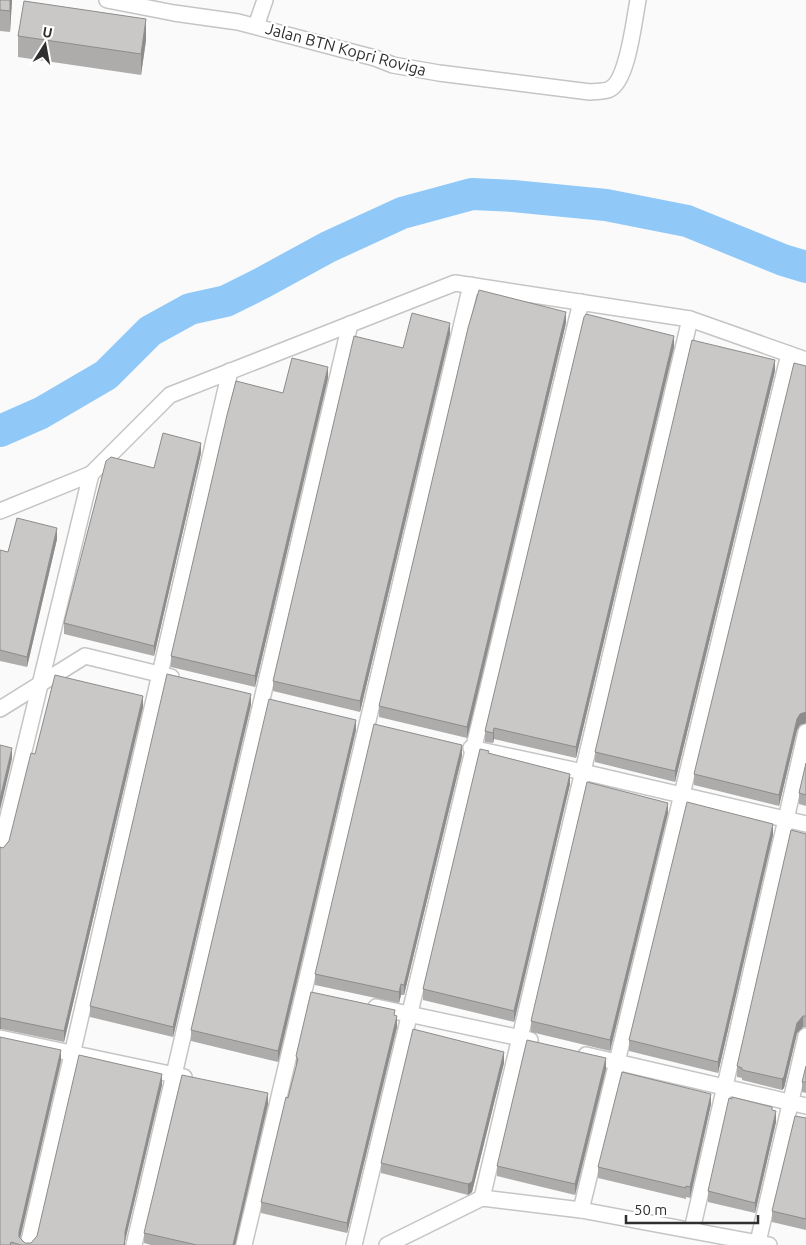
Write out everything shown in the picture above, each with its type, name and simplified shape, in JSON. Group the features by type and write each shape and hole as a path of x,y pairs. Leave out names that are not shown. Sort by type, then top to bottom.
{"street":[{"name":"Jalan BTN Kopri Roviga","path":"107,0 256,26 366,55 393,65 439,73 590,92 610,89 620,78 626,61 638,0"},
{"path":"256,26 265,0"},
{"path":"0,511 91,474 170,395 455,283 690,319 806,360"},
{"path":"244,1245 274,1095 309,993 367,723 471,285"},
{"path":"354,1245 581,302"},
{"path":"482,1198 690,319"},
{"path":"134,1245 267,699 350,324"},
{"path":"581,1210 788,354"},
{"path":"28,1245 230,371"},
{"path":"0,850 91,474"},
{"path":"0,709 85,656 188,681"},
{"path":"244,694 267,699"},
{"path":"692,1230 806,732"},
{"path":"454,744 682,794 806,824"},
{"path":"361,1004 546,1045"},
{"path":"388,1245 482,1198 581,1210 764,1244 790,1102 806,1036"},
{"path":"0,1038 203,1081"},
{"path":"573,1052 806,1106"}],"building":[{"path":"0,0 10,0 10,11 0,10"},
{"path":"24,1 146,19 141,54 18,36"},
{"path":"479,290 566,312 467,727 379,706 468,328"},
{"path":"412,313 450,323 360,701 273,681 354,336 403,348"},
{"path":"586,314 674,336 576,747 494,728 493,733 485,731"},
{"path":"692,340 775,360 675,771 595,752"},
{"path":"292,358 328,367 255,676 171,656 236,381 283,393"},
{"path":"794,363 806,366 806,712 800,714 797,719 779,795 694,774"},
{"path":"163,433 201,443 154,646 64,623 106,461 111,457 154,468"},
{"path":"17,518 57,528 27,657 0,650 0,550 8,552"},
{"path":"167,674 251,694 173,1027 90,1006"},
{"path":"55,675 143,696 64,1031 0,1018 0,847 3,848 9,841 31,753 35,754"},
{"path":"269,699 356,720 278,1051 191,1030"},
{"path":"374,724 462,745 404,985 401,984 399,992 315,974"},
{"path":"0,745 12,748 0,799"},
{"path":"480,749 489,751 488,753 570,774 514,1011 423,989"},
{"path":"806,763 806,795 799,793"},
{"path":"587,782 668,803 610,1040 531,1021"},
{"path":"687,802 773,824 718,1062 629,1040"},
{"path":"791,830 806,834 806,1016 803,1016 797,1023 782,1079 742,1070 742,1068 737,1066"},
{"path":"311,992 395,1010 394,1015 397,1016 347,1223 261,1202 286,1097 288,1098 298,1059 296,1056"},
{"path":"413,1029 504,1052 472,1182 468,1184 381,1163"},
{"path":"0,1037 61,1050 19,1232 19,1237 25,1243 31,1243 37,1236 79,1055 162,1074 125,1232 124,1245 21,1245 11,1242 10,1245 0,1245"},
{"path":"527,1040 606,1058 575,1184 497,1166"},
{"path":"806,1066 806,1082 802,1082"},
{"path":"622,1072 711,1094 690,1187 686,1186 686,1188 598,1167"},
{"path":"182,1075 268,1093 233,1245 197,1245 144,1233"},
{"path":"732,1097 772,1107 772,1110 776,1111 755,1203 708,1191 729,1098 732,1099"},
{"path":"795,1116 806,1118 806,1219 772,1211"}],"waterway":[{"path":"0,431 41,413 106,375 150,331 190,309 226,301 328,247 402,213 472,194 606,205 687,221 783,260 806,267"}]}
